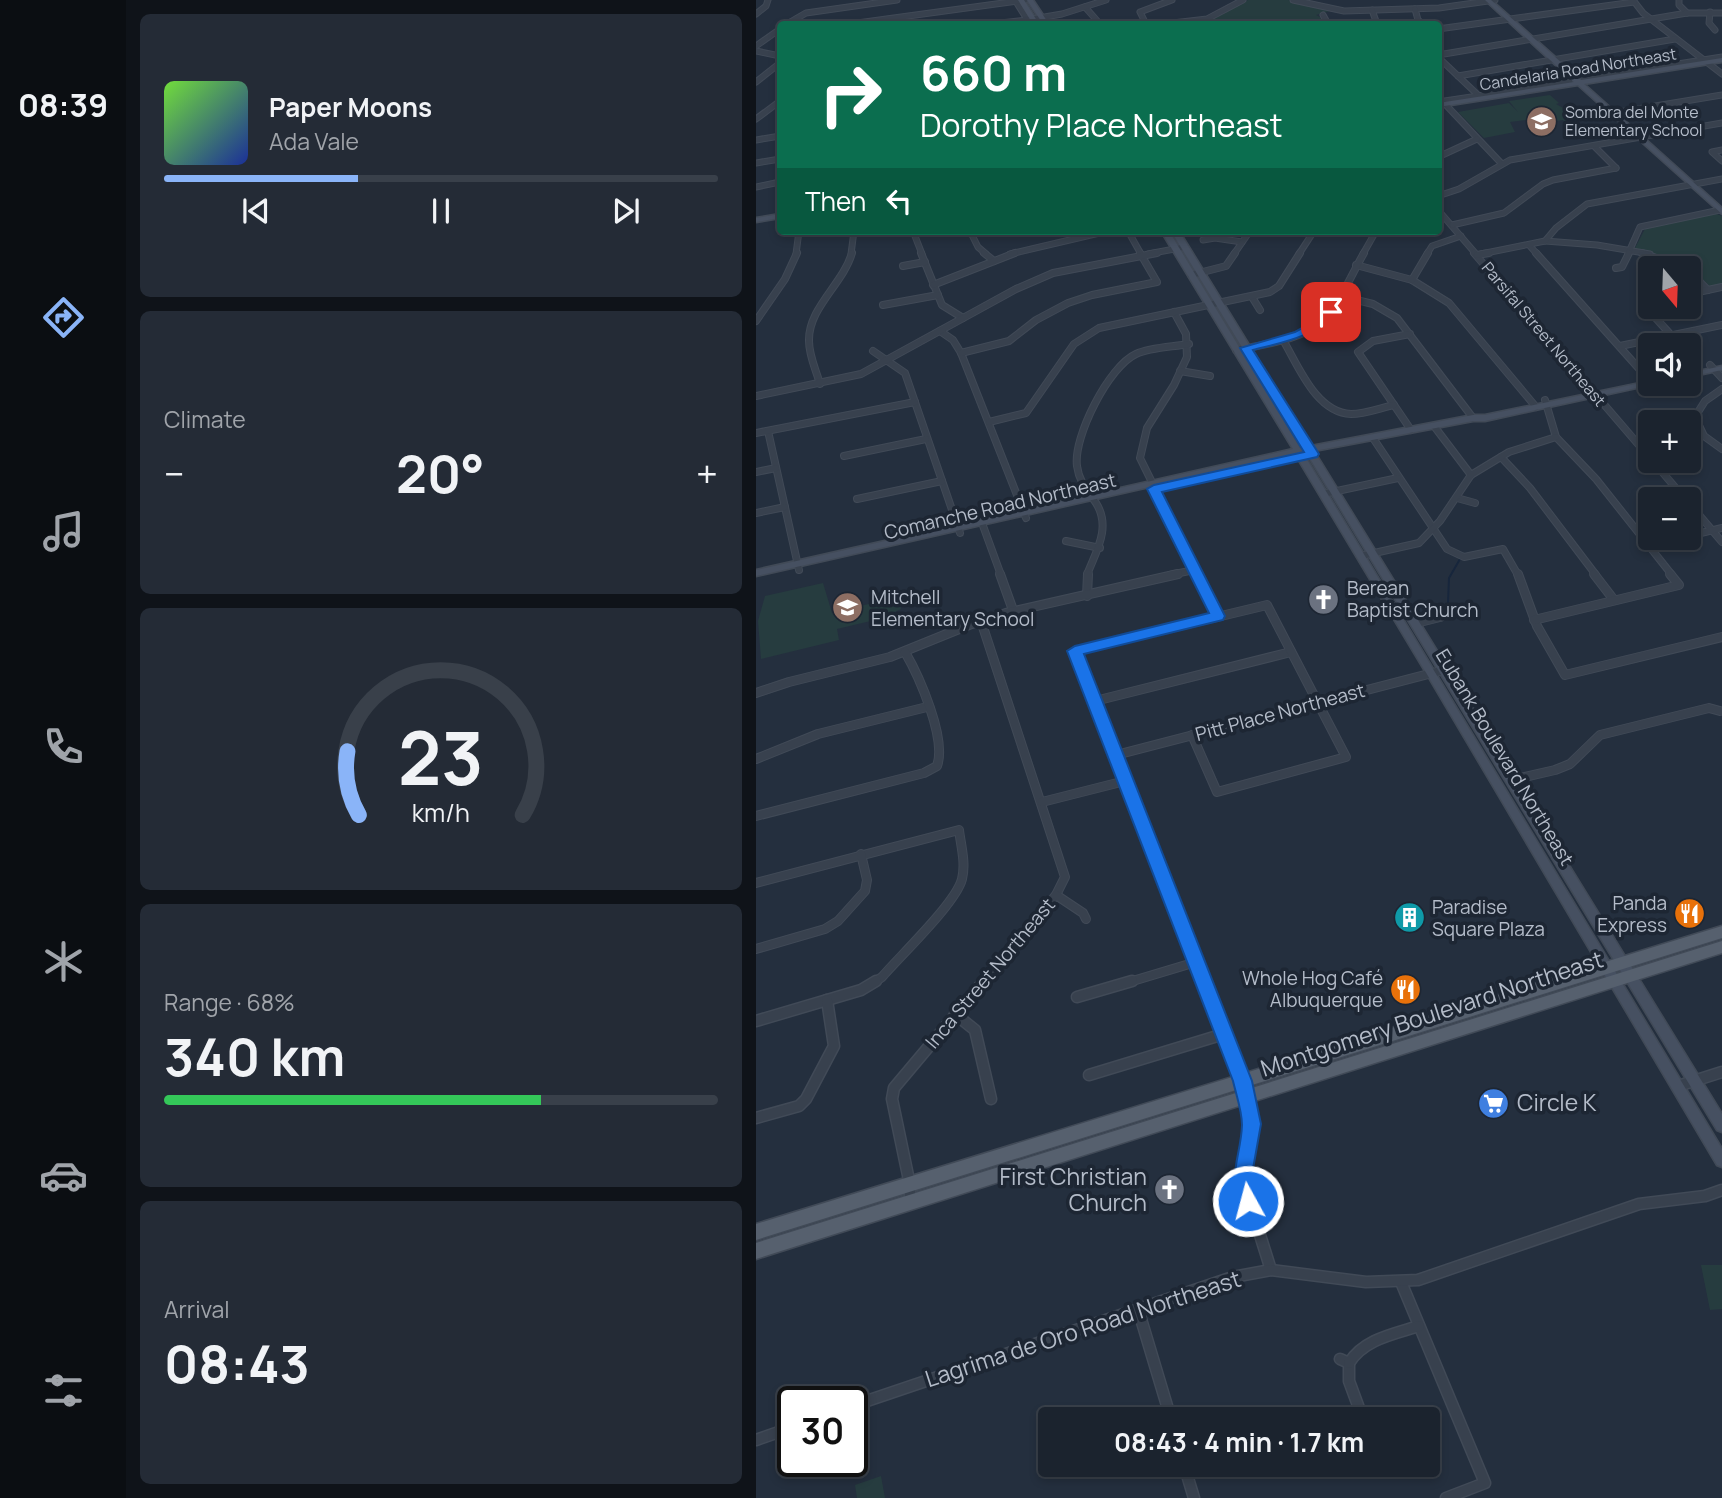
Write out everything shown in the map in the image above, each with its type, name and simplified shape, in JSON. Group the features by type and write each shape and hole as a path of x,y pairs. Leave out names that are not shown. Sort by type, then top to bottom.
{"main road":[{"path":"1021,0 1044,21"},
{"path":"1021,0 1032,21"},
{"path":"1489,0 1721,211"},
{"name":"Candelaria Road Northeast","path":"1442,106 1722,62"},
{"path":"756,218 777,214"},
{"name":"Eubank Boulevard Northeast","path":"1167,235 1329,492 1373,554 1722,1126"},
{"name":"Eubank Boulevard Northeast","path":"1178,235 1219,303 1241,349"},
{"name":"Comanche Road Northeast","path":"756,573 799,566 1305,453 1368,443 1373,438 1473,418 1485,418 1638,383"},
{"name":"Eubank Boulevard Northeast","path":"1329,492 1361,556 1722,1161"},
{"name":"Comanche Road Northeast","path":"756,579 799,566"},
{"name":"Montgomery Boulevard Northeast","path":"756,1233 1242,1081 1611,973 1722,932"},
{"name":"Montgomery Boulevard Northeast","path":"1627,968 1722,947"},
{"name":"Montgomery Boulevard Northeast","path":"756,1251 1247,1097 1611,973"}],"street":[{"path":"756,14 766,6 768,0"},
{"path":"791,21 800,15 897,0"},
{"path":"872,21 1021,0"},
{"path":"1034,21 1106,0"},
{"path":"1144,21 1140,12 1172,0"},
{"path":"1190,21 1207,19 1243,0"},
{"path":"1293,0 1331,10 1415,9 1495,0"},
{"path":"1679,0 1679,5 1687,13"},
{"path":"1442,28 1633,1 1650,19 1722,75"},
{"path":"940,2 944,11"},
{"path":"1085,7 1098,21"},
{"path":"1415,9 1419,21"},
{"path":"1372,10 1376,21"},
{"path":"1710,12 1709,23 1715,30"},
{"path":"1442,55 1687,13 1722,13"},
{"path":"1322,15 1326,21"},
{"path":"1207,19 1212,21"},
{"path":"756,49 777,32"},
{"path":"1458,76 1675,39"},
{"path":"756,49 777,55"},
{"path":"1442,60 1479,96"},
{"path":"756,82 777,65"},
{"path":"1442,106 1479,96 1570,82"},
{"path":"1614,113 1722,95"},
{"path":"756,119 777,103"},
{"path":"1442,106 1501,163"},
{"path":"1442,195 1467,188 1501,163 1722,124"},
{"path":"756,140 777,136"},
{"path":"1442,155 1477,139"},
{"path":"1452,225 1504,214 1535,189 1553,180 1616,168 1594,146"},
{"path":"1722,150 1713,152 1722,161"},
{"path":"756,163 777,159"},
{"path":"1545,240 1587,204 1722,179"},
{"path":"756,187 777,184"},
{"path":"1616,268 1622,267 1638,230 1646,224 1721,211"},
{"name":"Parsifal Street Northeast","path":"1442,214 1637,442"},
{"path":"756,321 793,265 798,251 799,235"},
{"path":"820,384 809,337 816,317 847,269 853,235"},
{"path":"915,235 944,307 963,318"},
{"path":"972,235 978,247 994,261"},
{"path":"933,285 959,278 994,261 1054,241 1086,235"},
{"path":"961,353 1009,341 1046,313 1079,299 1157,282 1130,235"},
{"path":"1191,275 1226,266 1247,235"},
{"path":"989,422 1026,413 1074,344 1084,336 1111,324 1270,292 1279,286 1311,235"},
{"path":"1241,349 1283,340 1311,329 1323,320 1340,296 1374,235"},
{"path":"1412,280 1432,246 1461,236"},
{"path":"1203,240 1215,238 1242,242"},
{"path":"1477,255 1529,246 1545,240 1579,242 1652,256"},
{"path":"1529,246 1638,366"},
{"path":"756,385 757,396 861,374 1026,284 1053,273 1185,247"},
{"path":"903,266 925,262"},
{"path":"1356,265 1412,280 1450,303 1534,405"},
{"path":"1701,283 1708,290"},
{"path":"1701,291 1722,287"},
{"path":"883,305 938,295"},
{"path":"1340,296 1386,310 1410,334 1473,418"},
{"path":"1252,297 1260,310"},
{"path":"1174,312 1184,327 1189,344 1186,359 1141,442 1141,463 1218,616"},
{"path":"1658,319 1669,333"},
{"path":"1681,333 1722,325"},
{"path":"940,331 953,340 961,353 1026,515"},
{"path":"1410,334 1368,342 1359,350 1360,356 1411,430"},
{"path":"1283,340 1322,401 1332,410 1350,414 1394,405"},
{"path":"1620,346 1638,342"},
{"path":"1087,596 1085,575 1100,548 1101,520 1078,474 1076,446 1081,432 1128,357 1189,344"},
{"path":"873,351 890,360 905,373 959,531"},
{"path":"1717,367 1722,378"},
{"path":"1180,371 1210,376"},
{"path":"1038,378 1048,380"},
{"path":"1698,410 1722,389"},
{"path":"756,433 915,402"},
{"path":"1546,402 1556,437 1597,479 1638,532"},
{"path":"1434,426 1471,475"},
{"path":"768,431 799,566"},
{"path":"1701,431 1722,449"},
{"path":"1361,556 1419,543 1457,498 1471,475 1501,457 1556,437"},
{"path":"1373,438 1443,545 1458,555 1472,556 1503,549 1516,569 1534,620 1553,651 1557,666 1569,676 1722,637"},
{"path":"844,456 926,439"},
{"path":"1501,457 1530,488 1614,600"},
{"path":"756,472 776,468"},
{"name":"Parsifal Street Northeast","path":"1663,473 1675,487"},
{"path":"1329,492 1398,478"},
{"path":"857,499 942,481"},
{"path":"1457,498 1475,503"},
{"path":"756,513 785,507"},
{"path":"1701,517 1722,542"},
{"path":"983,525 1014,613"},
{"path":"1701,533 1722,528"},
{"path":"1066,541 1070,544 1100,548"},
{"path":"1534,620 1679,585 1652,550"},
{"path":"756,693 792,680 860,666 905,652 981,621 1061,598 1087,596 1194,570"},
{"path":"1192,735 1217,792 1346,757 1267,605 1075,651 1242,1081 1252,1124 1243,1169 1244,1184 1271,1270"},
{"path":"1416,623 1440,617 1449,611"},
{"name":"Inca Street Northeast","path":"910,1203 910,1185 892,1099 894,1088 1056,895 1063,886 1065,870 981,621"},
{"path":"756,816 924,773 937,766 940,758 918,674 905,652"},
{"path":"1095,701 1291,652"},
{"name":"Pitt Place Northeast","path":"1116,755 1444,670"},
{"path":"756,759 786,743 809,736 927,708"},
{"path":"1512,780 1568,766 1581,757 1587,745 1600,735 1709,708 1720,710"},
{"path":"1042,802 1125,781"},
{"path":"756,883 959,830 962,881 951,899 883,977 861,990 756,1021"},
{"path":"756,948 825,929 838,921 865,891 867,880 861,854"},
{"path":"1056,895 1083,913 1086,919"},
{"path":"1077,997 1196,962"},
{"path":"756,1118 799,1106 806,1099 834,1046 828,1000"},
{"path":"956,1014 975,1030 991,1099"},
{"path":"1089,1076 1224,1034"},
{"path":"1678,1086 1722,1072"},
{"name":"Lagrima de Oro Road Northeast","path":"868,1401 1233,1277 1271,1270 1366,1282 1401,1282 1428,1277 1639,1204 1705,1196 1722,1190"},
{"path":"1401,1282 1486,1483 1446,1498"},
{"path":"1138,1309 1167,1407"},
{"path":"1359,1407 1344,1361 1366,1345 1419,1326"},
{"path":"756,1440 777,1433"},
{"path":"1188,1477 1194,1498"}],"green space":[{"path":"1248,0 1288,0 1330,11 1316,15 1325,21 1213,19"},
{"path":"1550,95 1559,103 1556,104 1572,113 1566,119 1578,122 1567,124 1563,120 1530,125 1526,120 1510,122 1515,132 1484,138 1458,112 1509,103 1518,112 1509,101"},
{"path":"1714,213 1722,216 1722,285 1711,287 1701,279 1701,256 1661,256 1638,251 1635,248 1645,229"},
{"path":"823,583 832,613 897,597 901,609 879,619 837,629 839,640 761,659 758,621 765,596"},
{"path":"1701,1265 1722,1265 1722,1309 1710,1310"},
{"path":"881,1476 885,1498 857,1498 855,1485"}],"waterway":[{"path":"1448,603 1449,578 1460,559"}],"place":[{"name":"Sombra del Monte Elementary School","path":"1542,121"},
{"name":"Berean Baptist Church","path":"1324,599"},
{"name":"Mitchell Elementary School","path":"848,608"},
{"name":"Panda Express","path":"1690,914"},
{"name":"Paradise Square Plaza","path":"1409,918"},
{"name":"Whole Hog Café Albuquerque","path":"1406,989"},
{"name":"Circle K","path":"1494,1103"},
{"name":"First Christian Church","path":"1170,1190"}],"route":[{"path":"1248,1201 1243,1169 1252,1124 1242,1081 1075,651 1218,616 1154,489 1312,454 1246,348 1283,340 1311,329 1331,312"}]}
